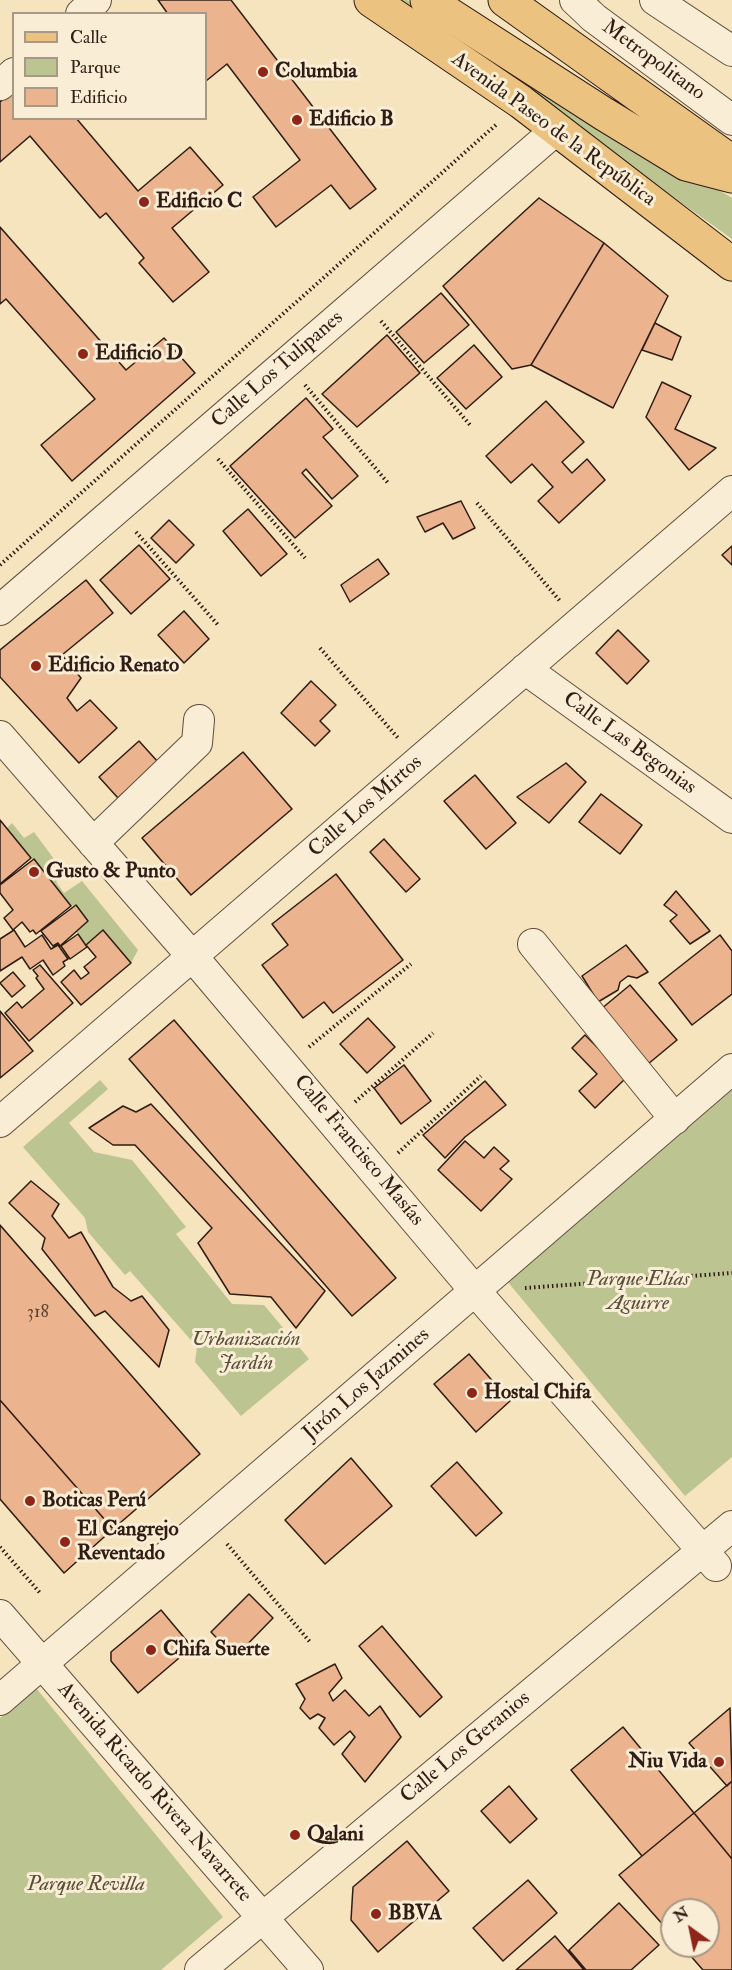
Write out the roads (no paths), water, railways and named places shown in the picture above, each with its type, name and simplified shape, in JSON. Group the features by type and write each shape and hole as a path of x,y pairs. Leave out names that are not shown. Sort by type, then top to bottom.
{"main road":[{"name":"Avenida Paseo de la República","path":"371,0 521,102 732,264"},
{"path":"427,0 686,164 732,176"},
{"path":"505,0 732,162"}],"street":[{"path":"83,12 96,0"},
{"name":"Metropolitano","path":"575,0 594,18 732,120"},
{"path":"655,0 732,51"},
{"path":"0,85 12,75"},
{"name":"Calle Los Tulipanes","path":"0,610 556,130"},
{"name":"Calle Los Mirtos","path":"0,1122 732,491"},
{"name":"Calle Las Begonias","path":"525,669 732,818"},
{"path":"93,843 196,743 199,720"},
{"name":"Calle Francisco Masías","path":"0,736 192,956 476,1292 710,1558"},
{"path":"533,944 675,1119"},
{"name":"Jirón Los Jazmines","path":"0,1700 732,1070"},
{"name":"Calle Los Geranios","path":"200,1970 710,1558 732,1526"},
{"name":"Avenida Ricardo Rivera Navarrete","path":"0,1615 308,1970"}],"place":[{"name":"Columbia","path":"263,72"},
{"name":"Edificio B","path":"297,120"},
{"name":"Edificio C","path":"144,202"},
{"name":"Edificio D","path":"83,354"},
{"name":"Edificio Renato","path":"36,666"},
{"name":"Gusto & Punto","path":"34,872"},
{"name":"Hostal Chifa","path":"472,1393"},
{"name":"Boticas Perú","path":"30,1501"},
{"name":"El Cangrejo Reventado","path":"65,1542"},
{"name":"Chifa Suerte","path":"151,1650"},
{"name":"Niu Vida","path":"719,1762"},
{"name":"Qalani","path":"295,1835"},
{"name":"BBVA","path":"376,1914"}],"park label":[{"name":"Parque Elías Aguirre","path":"638,1292"},
{"name":"Urbanización Jardín","path":"246,1352"},
{"name":"Parque Revilla","path":"86,1885"}]}
